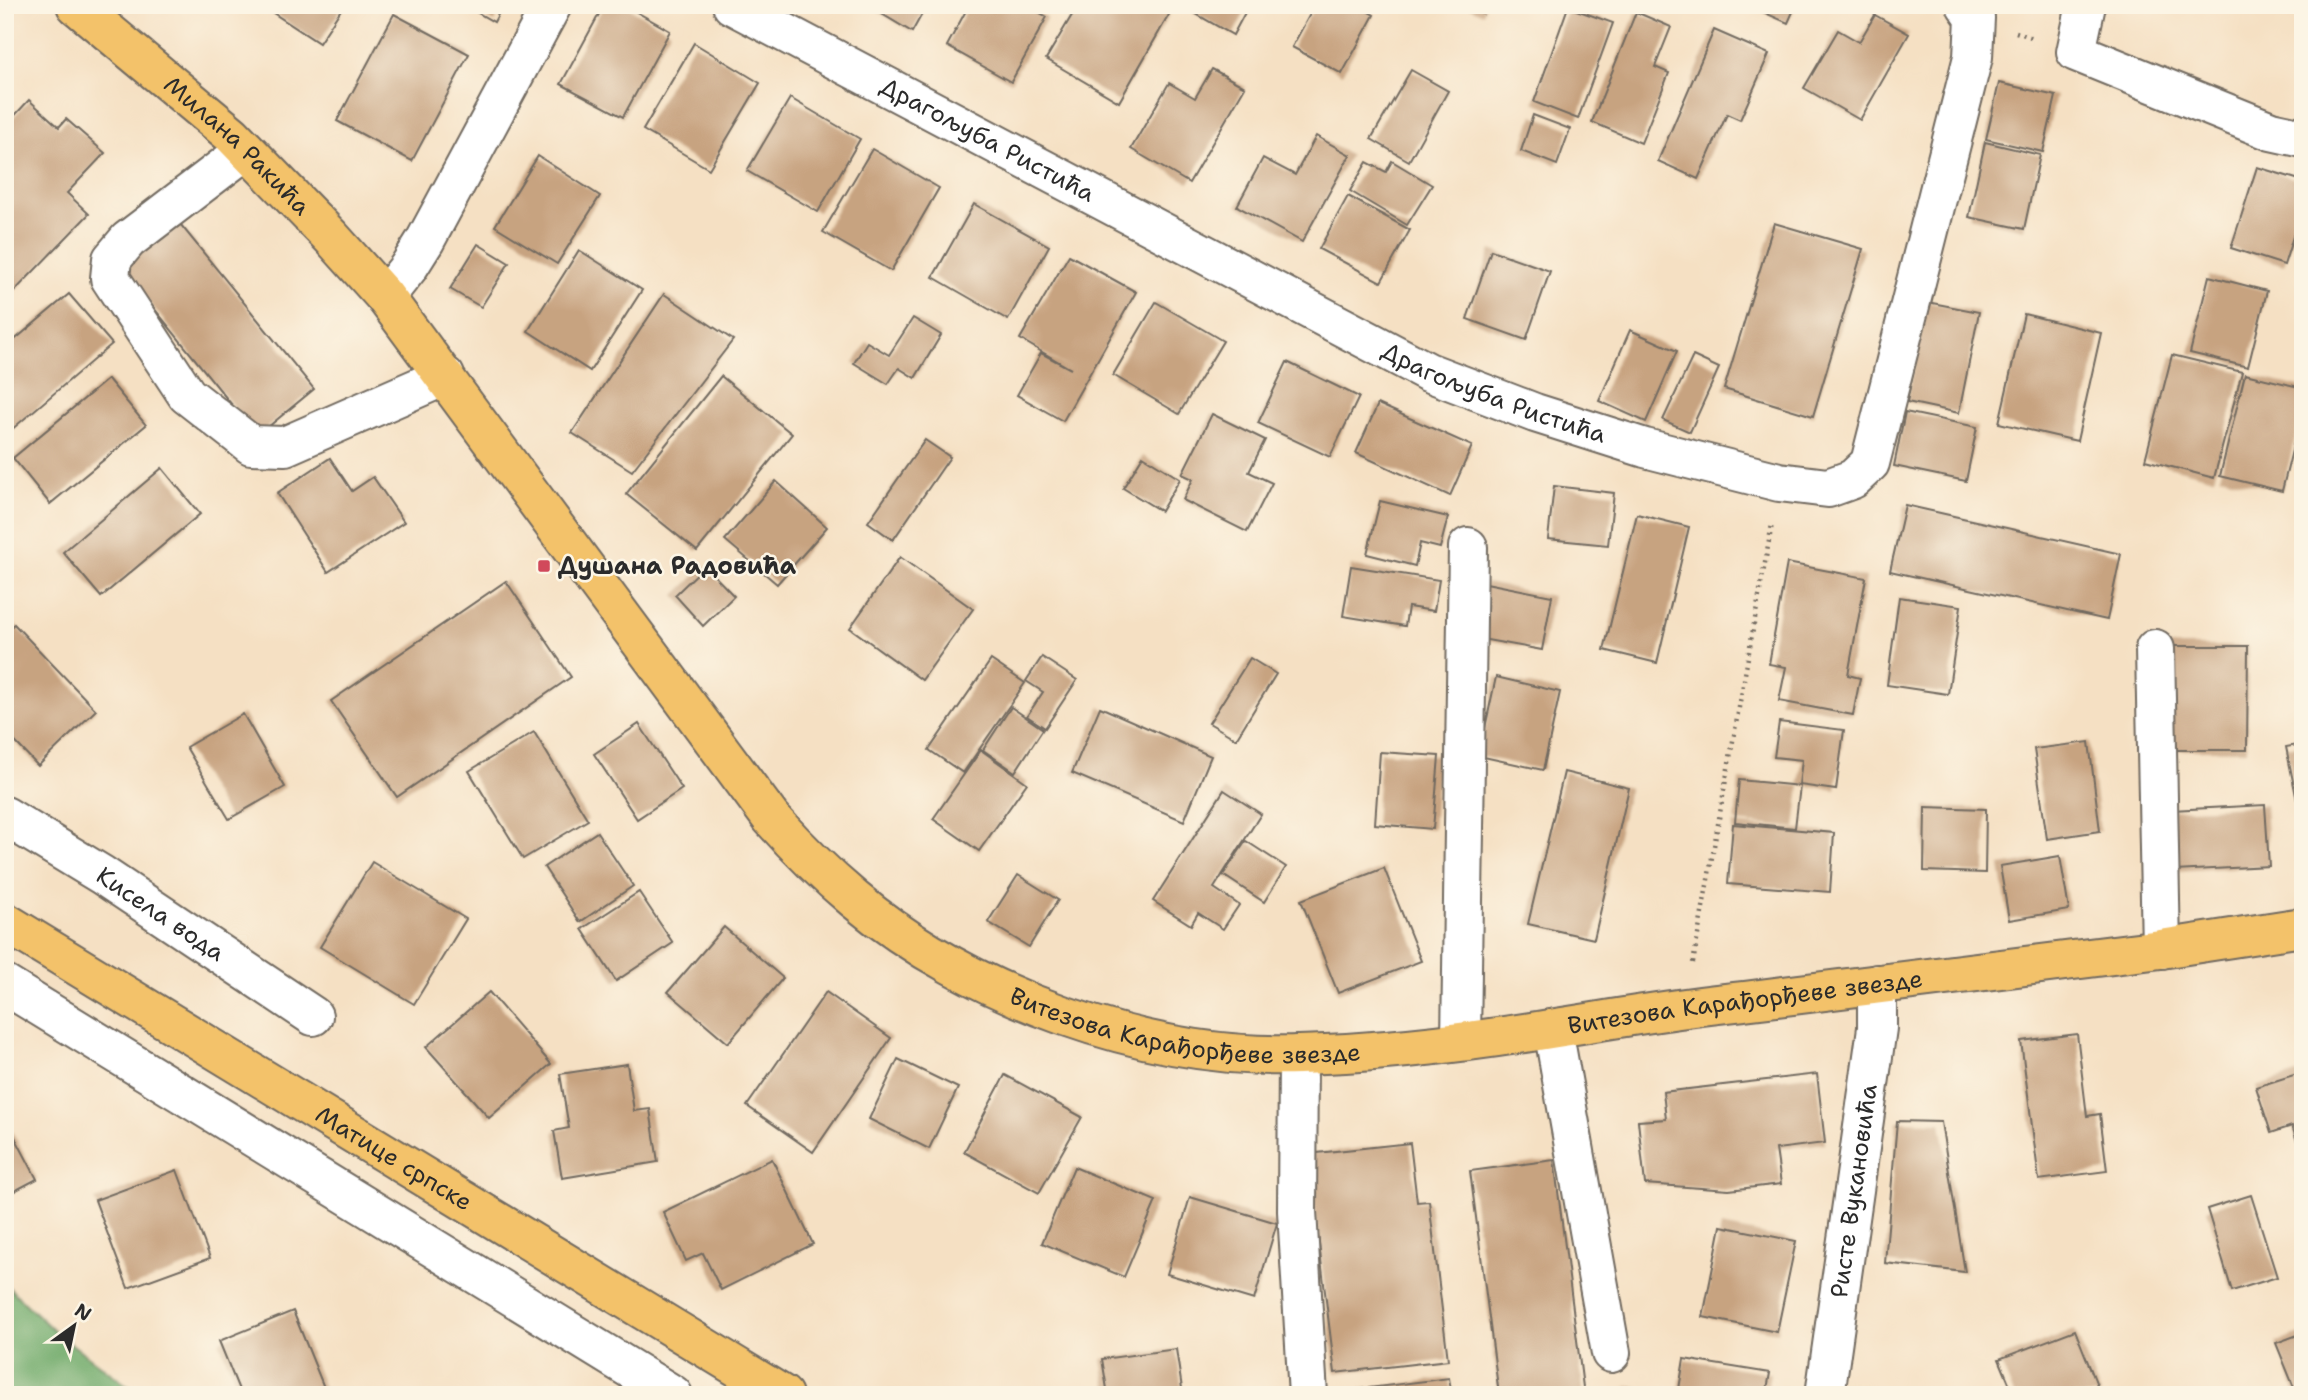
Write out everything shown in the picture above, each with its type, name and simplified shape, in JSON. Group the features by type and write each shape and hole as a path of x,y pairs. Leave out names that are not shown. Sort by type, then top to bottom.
{"main road":[{"name":"Милана Ракића","path":"76,5 232,135 385,297"},
{"name":"Витезова Карађорђеве звезде","path":"385,297 771,818 805,855 855,900 911,940 974,976 1026,1001 1109,1030 1171,1046 1227,1054 1298,1055 1461,1041 1553,1029 1686,1006 2161,949 2303,927"},
{"name":"Матице српске","path":"5,922 783,1395"}],"street":[{"path":"385,297 425,241 552,5"},
{"name":"Драгољуба Ристића","path":"732,5 1428,372 1535,413 1645,448 1779,482 1828,488 1853,479 1870,463 1973,57 1971,12"},
{"path":"2086,5 2076,52 2271,131 2303,138"},
{"path":"246,150 128,240 112,259 110,278 187,395 251,445 285,446 445,376"},
{"path":"1461,1041 1468,547"},
{"path":"2155,649 2161,949"},
{"name":"Кисела вода","path":"5,816 102,875 313,1016"},
{"path":"5,985 673,1395"},
{"name":"Ристе Вукановића","path":"1825,1395 1877,1028 1877,985"},
{"path":"1553,1029 1611,1353"},
{"path":"1298,1055 1297,1211 1308,1395"}],"path":[{"path":"1971,12 2076,52"},
{"path":"1686,1006 1779,482"}],"green space":[{"path":"5,1284 54,1331 140,1395 5,1395"}],"building":[{"path":"261,5 344,5 319,43"},
{"path":"464,5 503,5 494,22"},
{"path":"604,5 624,5 670,31 623,117 561,84"},
{"path":"867,5 927,5 912,32"},
{"path":"969,5 1026,5 1047,17 1011,82 947,46"},
{"path":"1078,5 1174,6 1119,102 1046,59"},
{"path":"1249,5 1233,35 1184,7"},
{"path":"1315,5 1356,5 1374,15 1342,74 1292,47"},
{"path":"1464,5 1486,5 1483,14"},
{"path":"1747,5 1796,5 1788,23"},
{"path":"1568,7 1613,23 1578,119 1534,102"},
{"path":"1636,12 1671,27 1655,67 1669,73 1641,143 1592,122"},
{"path":"394,14 469,54 412,161 337,121"},
{"path":"1875,15 1909,34 1860,120 1804,88 1838,30 1859,42"},
{"path":"1714,30 1769,54 1740,120 1727,114 1698,179 1658,161"},
{"path":"694,43 760,83 709,169 643,130"},
{"path":"1212,69 1245,87 1189,183 1131,149 1169,83 1195,98"},
{"path":"1411,70 1448,91 1409,161 1371,139"},
{"path":"1999,83 2056,96 2043,152 1986,139"},
{"path":"790,98 860,139 818,212 747,171"},
{"path":"29,100 59,127 66,119 105,153 67,193 89,214 5,301 5,126"},
{"path":"1533,115 1570,129 1557,165 1521,151"},
{"path":"1316,136 1350,155 1302,242 1237,206 1263,158 1295,175"},
{"path":"1985,142 2040,155 2024,229 1969,217"},
{"path":"872,149 939,188 891,271 823,232"},
{"path":"538,156 600,196 557,264 495,226"},
{"path":"1392,161 1432,185 1407,225 1350,191 1367,162 1386,172"},
{"path":"2257,167 2303,181 2303,205 2284,265 2231,248"},
{"path":"1348,196 1410,230 1381,282 1319,249"},
{"path":"974,204 1049,246 1008,320 933,277"},
{"path":"172,214 314,389 257,436 115,260"},
{"path":"1774,223 1863,249 1813,416 1724,389"},
{"path":"478,244 509,263 481,307 450,289"},
{"path":"579,250 642,290 590,371 528,331"},
{"path":"1491,250 1550,271 1526,340 1467,319"},
{"path":"1069,255 1136,292 1063,421 1017,395 1041,353 1071,369 1020,339"},
{"path":"2209,276 2267,291 2248,367 2190,353"},
{"path":"69,294 112,344 10,431 5,426 5,348"},
{"path":"664,294 733,340 632,471 572,433"},
{"path":"1156,302 1223,341 1179,414 1113,375"},
{"path":"1927,302 1979,312 1959,413 1907,402"},
{"path":"2024,314 2101,333 2077,441 1999,423"},
{"path":"913,318 941,335 915,378 899,368 888,384 854,363 867,342 889,355"},
{"path":"1630,330 1677,351 1646,422 1599,401"},
{"path":"2172,355 2242,372 2214,478 2145,460"},
{"path":"1693,356 1719,368 1690,432 1663,420"},
{"path":"1287,362 1359,397 1330,457 1258,423"},
{"path":"2245,374 2303,388 2303,406 2282,491 2220,476"},
{"path":"721,376 792,434 697,551 626,494"},
{"path":"108,379 146,425 50,504 13,458"},
{"path":"1378,404 1472,446 1450,496 1356,453"},
{"path":"1905,412 1977,427 1966,481 1894,466"},
{"path":"1212,414 1265,440 1249,472 1272,483 1247,532 1183,500 1193,479 1182,474"},
{"path":"925,440 950,457 893,540 868,522"},
{"path":"1143,456 1180,479 1161,511 1123,488"},
{"path":"330,458 352,491 373,477 404,522 328,572 277,493"},
{"path":"162,468 200,514 101,597 63,552"},
{"path":"776,481 827,527 777,584 725,540"},
{"path":"1554,486 1614,493 1608,545 1548,539"},
{"path":"1380,501 1448,517 1440,548 1420,543 1415,566 1367,554"},
{"path":"1905,505 2121,554 2107,620 1890,571"},
{"path":"1637,514 1689,527 1657,663 1604,650"},
{"path":"900,557 973,609 922,680 850,628"},
{"path":"1787,563 1866,578 1848,675 1860,678 1853,715 1779,701 1786,667 1769,664"},
{"path":"705,566 734,596 703,626 675,595"},
{"path":"1351,566 1439,580 1434,611 1408,607 1405,626 1343,616"},
{"path":"506,581 571,677 397,797 331,701"},
{"path":"1486,583 1552,596 1542,650 1476,638"},
{"path":"1899,597 1961,606 1948,694 1887,685"},
{"path":"14,624 96,710 38,766 5,731 5,632"},
{"path":"2170,646 2248,646 2247,750 2169,750"},
{"path":"1042,657 1077,680 1045,728 1027,716 1043,692 1026,681"},
{"path":"1250,658 1276,674 1236,739 1209,723"},
{"path":"991,660 1025,683 963,773 929,750"},
{"path":"1496,677 1560,692 1543,770 1479,756"},
{"path":"1011,707 1043,729 1015,772 983,750"},
{"path":"1100,707 1211,756 1184,821 1072,773"},
{"path":"243,714 285,787 229,819 186,747"},
{"path":"1779,722 1844,730 1836,790 1799,785 1802,760 1774,757"},
{"path":"639,724 682,789 637,819 594,754"},
{"path":"534,732 588,820 523,859 469,771"},
{"path":"2089,742 2100,831 2047,839 2034,749"},
{"path":"2303,744 2303,825 2302,825 2286,747"},
{"path":"981,750 1027,783 979,851 933,819"},
{"path":"1380,752 1439,756 1433,829 1375,824"},
{"path":"1564,772 1629,788 1594,939 1528,924"},
{"path":"1739,780 1800,786 1795,828 1735,822"},
{"path":"1224,790 1261,814 1214,888 1239,905 1223,929 1198,913 1191,925 1153,901"},
{"path":"2265,805 2269,866 2175,871 2172,810"},
{"path":"1925,807 1986,809 1985,873 1924,871"},
{"path":"1733,824 1834,833 1830,892 1728,884"},
{"path":"597,832 633,886 580,922 544,867"},
{"path":"1246,841 1286,867 1264,902 1223,875"},
{"path":"2060,856 2069,910 2009,920 2000,866"},
{"path":"372,862 466,919 414,1004 320,947"},
{"path":"1384,868 1421,961 1338,993 1301,900"},
{"path":"1018,875 1058,900 1029,947 988,922"},
{"path":"639,892 673,943 616,981 582,929"},
{"path":"724,927 783,978 728,1043 668,992"},
{"path":"489,992 551,1064 489,1118 426,1047"},
{"path":"826,992 891,1038 813,1152 747,1106"},
{"path":"2077,1034 2087,1116 2100,1114 2107,1171 2039,1180 2021,1041"},
{"path":"898,1059 958,1088 929,1149 869,1119"},
{"path":"627,1064 634,1111 650,1109 658,1162 562,1178 554,1131 569,1128 560,1074"},
{"path":"2303,1072 2303,1146 2299,1147 2292,1126 2271,1133 2256,1087"},
{"path":"1817,1074 1825,1143 1776,1149 1781,1184 1729,1190 1645,1184 1638,1121 1666,1119 1663,1092"},
{"path":"1005,1075 1082,1117 1039,1193 964,1152"},
{"path":"5,1118 37,1179 5,1196"},
{"path":"1897,1121 1941,1122 1965,1272 1885,1263"},
{"path":"1410,1143 1417,1202 1429,1201 1448,1360 1335,1373 1308,1154"},
{"path":"772,1159 813,1244 721,1290 703,1253 686,1261 663,1212"},
{"path":"1554,1160 1584,1395 1499,1395 1470,1171"},
{"path":"1074,1167 1156,1201 1124,1277 1042,1243"},
{"path":"177,1170 210,1258 128,1288 95,1200"},
{"path":"2251,1195 2277,1277 2232,1291 2207,1209"},
{"path":"1190,1197 1277,1223 1254,1300 1167,1274"},
{"path":"1721,1226 1796,1241 1777,1332 1703,1317"},
{"path":"293,1311 327,1395 241,1395 219,1341"},
{"path":"2075,1330 2101,1395 2014,1395 1999,1359"},
{"path":"2303,1333 2303,1395 2297,1395 2276,1343"},
{"path":"1176,1349 1183,1395 1108,1395 1102,1359"},
{"path":"1684,1359 1770,1373 1766,1395 1678,1395"},
{"path":"1449,1378 1452,1395 1337,1395 1336,1392"},
{"path":"1627,1386 1671,1393 1671,1395 1626,1395"}],"place":[{"name":"Душана Радовића","path":"544,566"}]}
